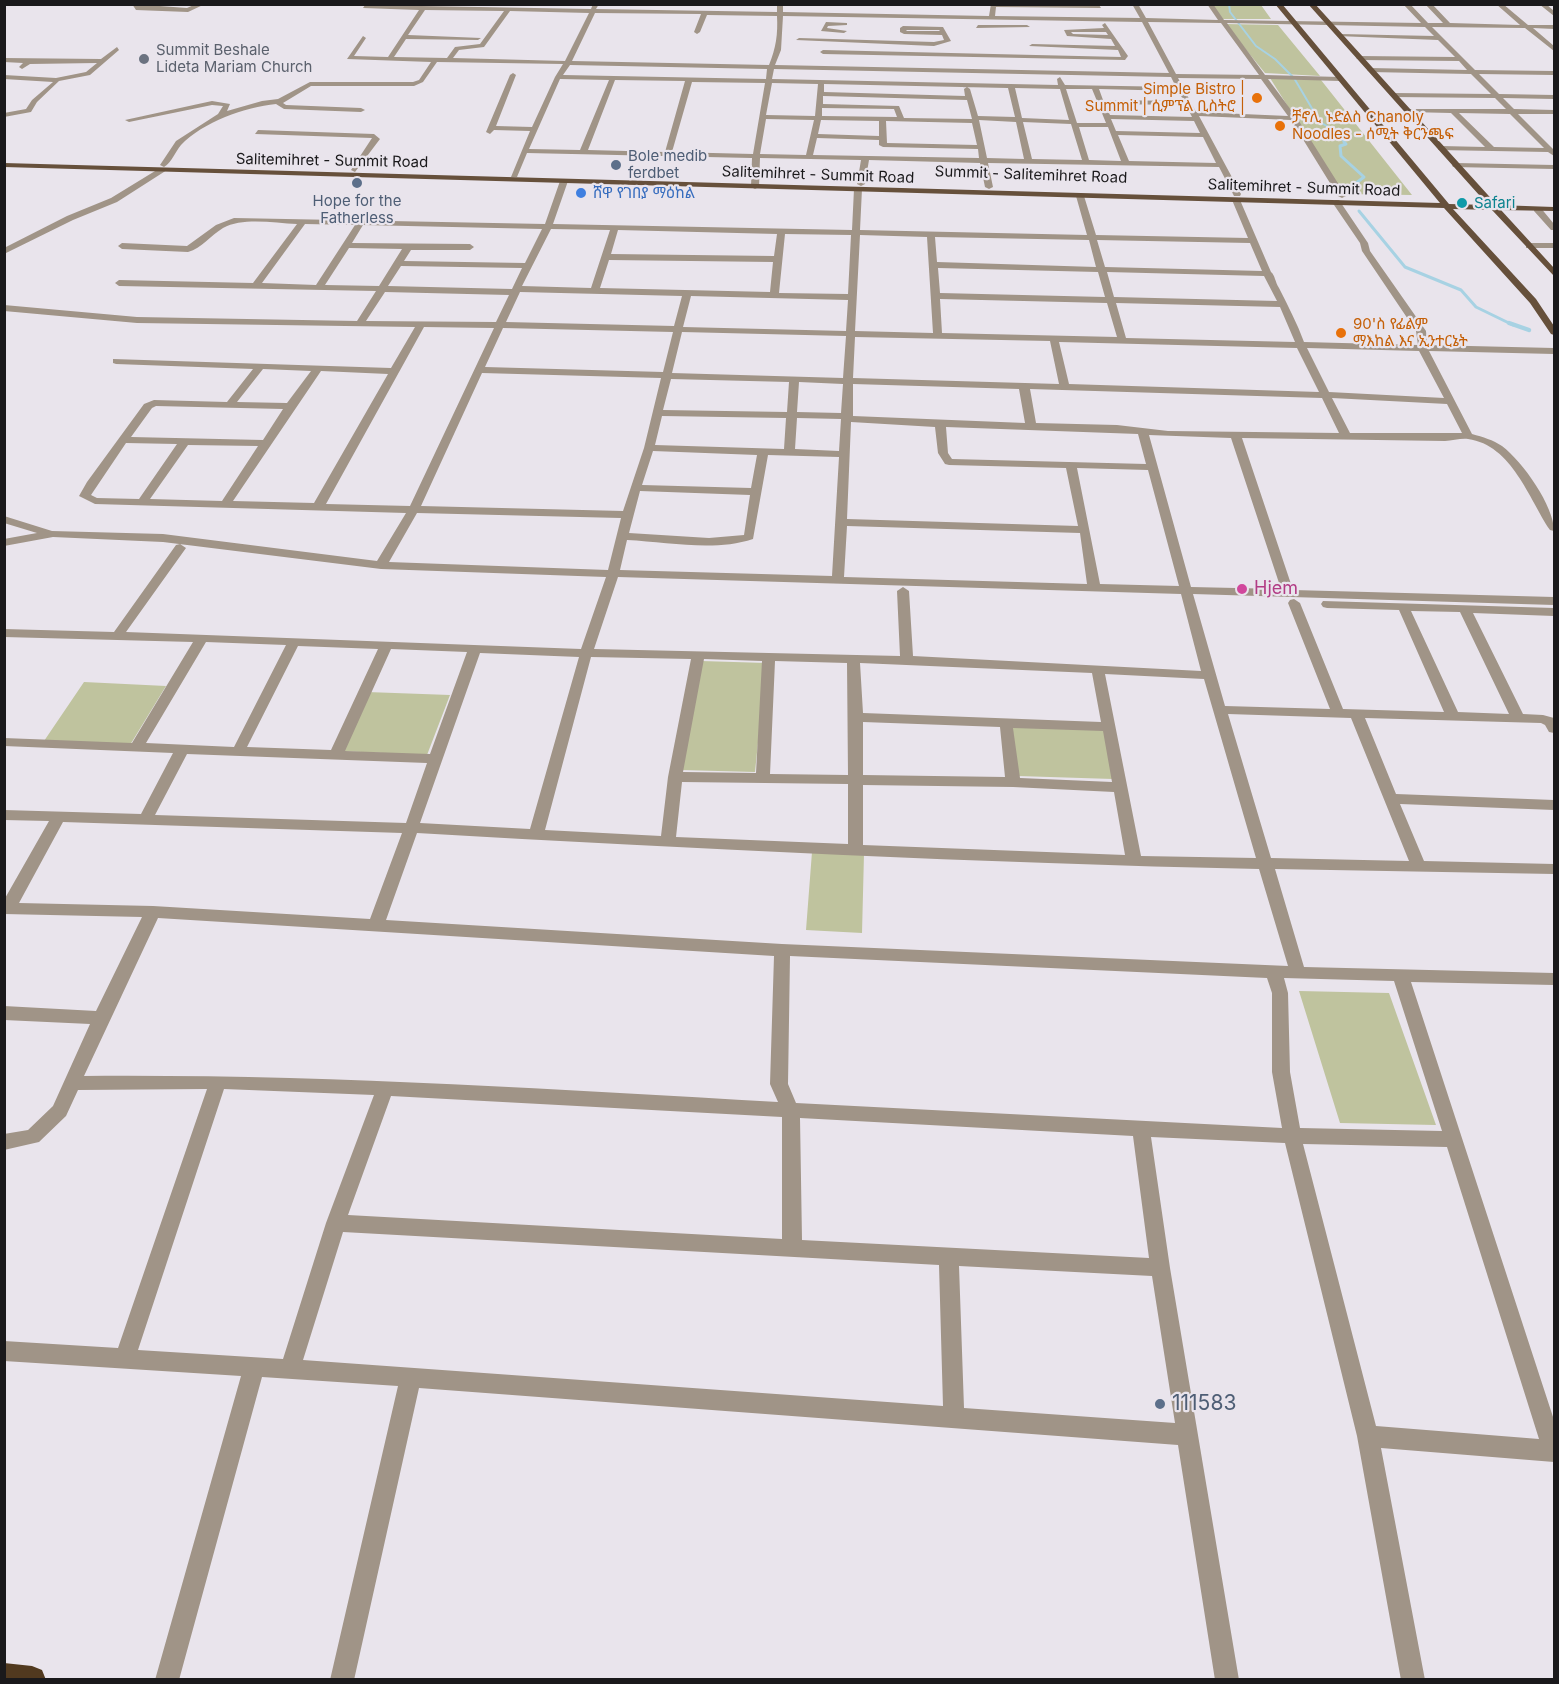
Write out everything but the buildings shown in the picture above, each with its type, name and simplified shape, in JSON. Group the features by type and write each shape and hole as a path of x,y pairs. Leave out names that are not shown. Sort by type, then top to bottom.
{"highway":[{"path":"4,1677 32,1680"}],"main road":[{"path":"1278,4 1443,203 1533,301 1554,332"},
{"path":"1311,4 1554,273"},
{"path":"4,160 25,163"},
{"path":"4,165 25,163"},
{"name":"Salitemihret - Summit Road","path":"25,163 564,181 860,187 1080,196 1236,197 1443,203"},
{"path":"167,168 355,170 755,184"},
{"name":"Summit - Salitemihret Road","path":"860,187 989,187 1236,197 1254,195"},
{"name":"Salitemihret - Summit Road","path":"1254,195 1339,199"},
{"path":"1443,203 1491,204 1554,201"},
{"path":"1491,204 1554,209"}],"street":[{"path":"135,4 136,8 188,10 202,4"},
{"path":"755,184 756,155 762,117 771,67 778,50 781,30 780,4"},
{"path":"1135,4 1222,165 1254,241 1283,304 1290,314 1301,346 1346,436"},
{"path":"1210,4 1293,118 1364,243 1366,251 1421,331 1423,349 1467,432 1467,436"},
{"path":"1406,4 1552,152"},
{"path":"1428,4 1448,24"},
{"path":"1499,4 1554,49"},
{"path":"1542,4 1554,14"},
{"path":"992,16 995,5 1099,8"},
{"path":"365,7 670,7 705,11 715,8 779,13 1554,27"},
{"path":"514,175 558,77 596,7"},
{"path":"390,59 423,8"},
{"path":"449,60 457,48 481,47 509,8"},
{"path":"939,9 954,16"},
{"path":"697,32 705,11"},
{"path":"862,63 865,54 868,14"},
{"path":"1024,17 1035,58"},
{"path":"978,27 1027,27"},
{"path":"798,40 944,43 948,41 944,33 941,28 903,28 903,32 906,33 944,33"},
{"path":"1067,30 1108,30 1073,36 1069,35 1067,30"},
{"path":"823,52 1123,59 1125,56 1108,30"},
{"path":"1340,36 1439,38"},
{"path":"403,37 487,38"},
{"path":"1390,37 1398,44"},
{"path":"363,38 350,58 1147,76 1261,75 1340,79"},
{"path":"1032,46 1119,48"},
{"path":"5,77 56,80 88,74 117,49"},
{"path":"1405,51 1412,58"},
{"path":"1359,58 1460,59"},
{"path":"4,60 102,61"},
{"path":"220,115 262,103 280,101 306,86 315,84 414,84 421,81 435,60"},
{"path":"5,77 30,62"},
{"path":"641,79 647,64"},
{"path":"1370,70 1554,73"},
{"path":"1423,71 1432,80"},
{"path":"986,72 988,86"},
{"path":"1058,74 1086,162"},
{"path":"513,75 491,130 536,129"},
{"path":"558,77 1182,89"},
{"path":"583,152 613,78"},
{"path":"4,115 29,111 34,101 56,83 56,80"},
{"path":"668,154 689,80"},
{"path":"809,157 819,112 821,83"},
{"path":"897,84 897,107 901,120"},
{"path":"966,86 989,187"},
{"path":"1011,86 1029,162"},
{"path":"1095,88 1126,163"},
{"path":"1440,88 1448,96"},
{"path":"820,94 968,98"},
{"path":"1394,95 1554,98"},
{"path":"280,101 279,103 284,107 361,110"},
{"path":"1101,102 1189,103"},
{"path":"4,252 69,218 114,200 167,168 179,143 220,115 228,105 212,103 129,120"},
{"path":"762,117 787,118 819,112 897,107"},
{"path":"1408,110 1554,112"},
{"path":"1452,111 1491,148"},
{"path":"819,112 901,120 928,133 981,147"},
{"path":"1110,125 1196,117 1293,118"},
{"path":"882,119 883,145 886,146 975,120 1110,125 1206,135"},
{"path":"258,132 374,136 376,139 355,170"},
{"path":"813,136 883,138"},
{"path":"1441,148 1491,148 1552,152"},
{"path":"525,152 1222,165"},
{"path":"838,580 854,297 855,233 865,159"},
{"path":"1456,165 1554,167"},
{"path":"381,565 414,509 515,290 548,226 564,181"},
{"path":"1080,196 1123,342"},
{"path":"1537,209 1554,228"},
{"path":"259,286 257,283 262,274 303,221"},
{"path":"122,246 188,249 194,247 226,222 361,222 477,236"},
{"path":"318,288 361,222"},
{"path":"347,245 408,246 548,226 1254,241"},
{"path":"595,290 615,228"},
{"path":"774,295 781,232"},
{"path":"931,235 938,337"},
{"path":"463,264 477,236"},
{"path":"360,324 408,246"},
{"path":"1529,246 1554,246"},
{"path":"607,257 778,259"},
{"path":"399,263 528,266"},
{"path":"933,265 1270,274"},
{"path":"119,283 381,289 595,290 854,297"},
{"path":"536,834 586,653 612,576 635,488 649,448 687,293"},
{"path":"934,296 1283,304"},
{"path":"4,308 137,320 499,325 1554,351"},
{"path":"318,507 421,324"},
{"path":"1054,340 1065,387"},
{"path":"116,361 396,371"},
{"path":"230,404 261,367"},
{"path":"225,505 290,406 318,368"},
{"path":"478,370 1450,400"},
{"path":"789,452 794,380"},
{"path":"1024,386 1031,426"},
{"path":"290,406 154,403 148,406 91,483 85,496 95,501 628,515"},
{"path":"657,412 792,415 940,424 1142,430 1156,433 1445,438 1467,436 1496,447 1510,457 1554,528"},
{"path":"940,424 943,453 949,462 1152,467"},
{"path":"1142,430 1219,710 1298,973"},
{"path":"1235,434 1291,598 1338,713"},
{"path":"123,440 265,443"},
{"path":"142,502 184,442"},
{"path":"649,448 846,454"},
{"path":"624,536 714,541 744,540 749,537 763,451"},
{"path":"1071,466 1094,586"},
{"path":"635,488 757,492"},
{"path":"4,519 53,534"},
{"path":"842,522 1085,530"},
{"path":"4,543 53,534 187,539 381,565 903,591 1554,601"},
{"path":"136,538 180,548 379,573 446,577 612,576 1094,586 1188,596"},
{"path":"118,635 180,548"},
{"path":"903,591 907,660"},
{"path":"1291,598 1404,608 1554,612"},
{"path":"1404,608 1453,717"},
{"path":"1465,609 1518,718"},
{"path":"4,633 294,641 586,653 907,660 1209,675"},
{"path":"136,748 202,638"},
{"path":"238,752 294,641"},
{"path":"336,755 386,646"},
{"path":"376,925 413,828 434,759 475,648"},
{"path":"668,842 675,777 698,656"},
{"path":"763,779 769,658"},
{"path":"853,660 856,717 855,848"},
{"path":"1098,670 1118,787 1134,861"},
{"path":"1219,710 1543,719 1551,722 1554,729"},
{"path":"1356,714 1418,864"},
{"path":"856,717 1108,727"},
{"path":"1006,723 1013,782"},
{"path":"4,742 434,759"},
{"path":"145,820 182,750"},
{"path":"675,777 1013,782 1118,787"},
{"path":"1391,799 1554,805"},
{"path":"4,815 413,828 668,842 1134,861 1418,864 1554,869"},
{"path":"58,818 6,908 153,912 782,950 1298,973 1554,979"},
{"path":"4,1142 33,1137 60,1111 101,1018 153,912"},
{"path":"782,950 779,1084 791,1111 792,1246"},
{"path":"1274,972 1280,993 1281,1072 1292,1136 1368,1436 1413,1680"},
{"path":"1368,1436 1554,1451 1400,974"},
{"path":"4,1013 101,1018"},
{"path":"73,1083 218,1082 385,1088 1141,1129 1292,1136 1454,1139"},
{"path":"124,1359 218,1082"},
{"path":"290,1368 336,1223 385,1088"},
{"path":"1141,1129 1160,1268 1227,1680"},
{"path":"336,1223 792,1246 1160,1268"},
{"path":"949,1255 954,1418"},
{"path":"4,1351 254,1368 290,1368 1187,1435"},
{"path":"167,1680 254,1368"},
{"path":"342,1680 411,1377"}],"green space":[{"path":"1212,5 1261,5 1271,19 1222,19"},
{"path":"1225,24 1278,25 1320,76 1265,73"},
{"path":"1270,78 1321,80 1412,195 1343,194"},
{"path":"701,661 766,663 755,772 681,770"},
{"path":"84,682 166,686 130,745 44,741"},
{"path":"367,692 450,695 427,755 340,751"},
{"path":"1012,724 1104,728 1113,779 1018,776"},
{"path":"812,852 864,854 862,933 806,930"},
{"path":"1299,991 1389,993 1436,1125 1340,1123"}],"waterway":[{"path":"1229,4 1230,12 1256,46 1275,59 1294,78 1320,122 1335,131 1346,144"},
{"path":"1346,144 1340,146 1341,156 1364,177 1347,190"},
{"path":"1359,211 1405,267 1461,290 1476,307 1513,325"},
{"path":"1509,323 1529,330"}],"place":[{"name":"Summit Beshale Lideta Mariam Church","path":"144,59"},
{"name":"Simple Bistro | Summit | ሲምፕል ቢስትሮ |","path":"1257,98"},
{"name":"ቻኖሊ ኑድልስ Chanoly Noodles - ሰሚት ቅርንጫፍ","path":"1280,126"},
{"name":"Bole medib ferdbet","path":"616,165"},
{"name":"Hope for the Fatherless","path":"357,183"},
{"name":"ሸዋ የገበያ ማዕከል","path":"581,193"},
{"name":"Safari","path":"1462,203"},
{"name":"90'ስ የፊልም ማእከል እና ኢንተርኔት","path":"1341,333"},
{"name":"Hjem","path":"1242,589"},
{"name":"111583","path":"1160,1404"}]}
